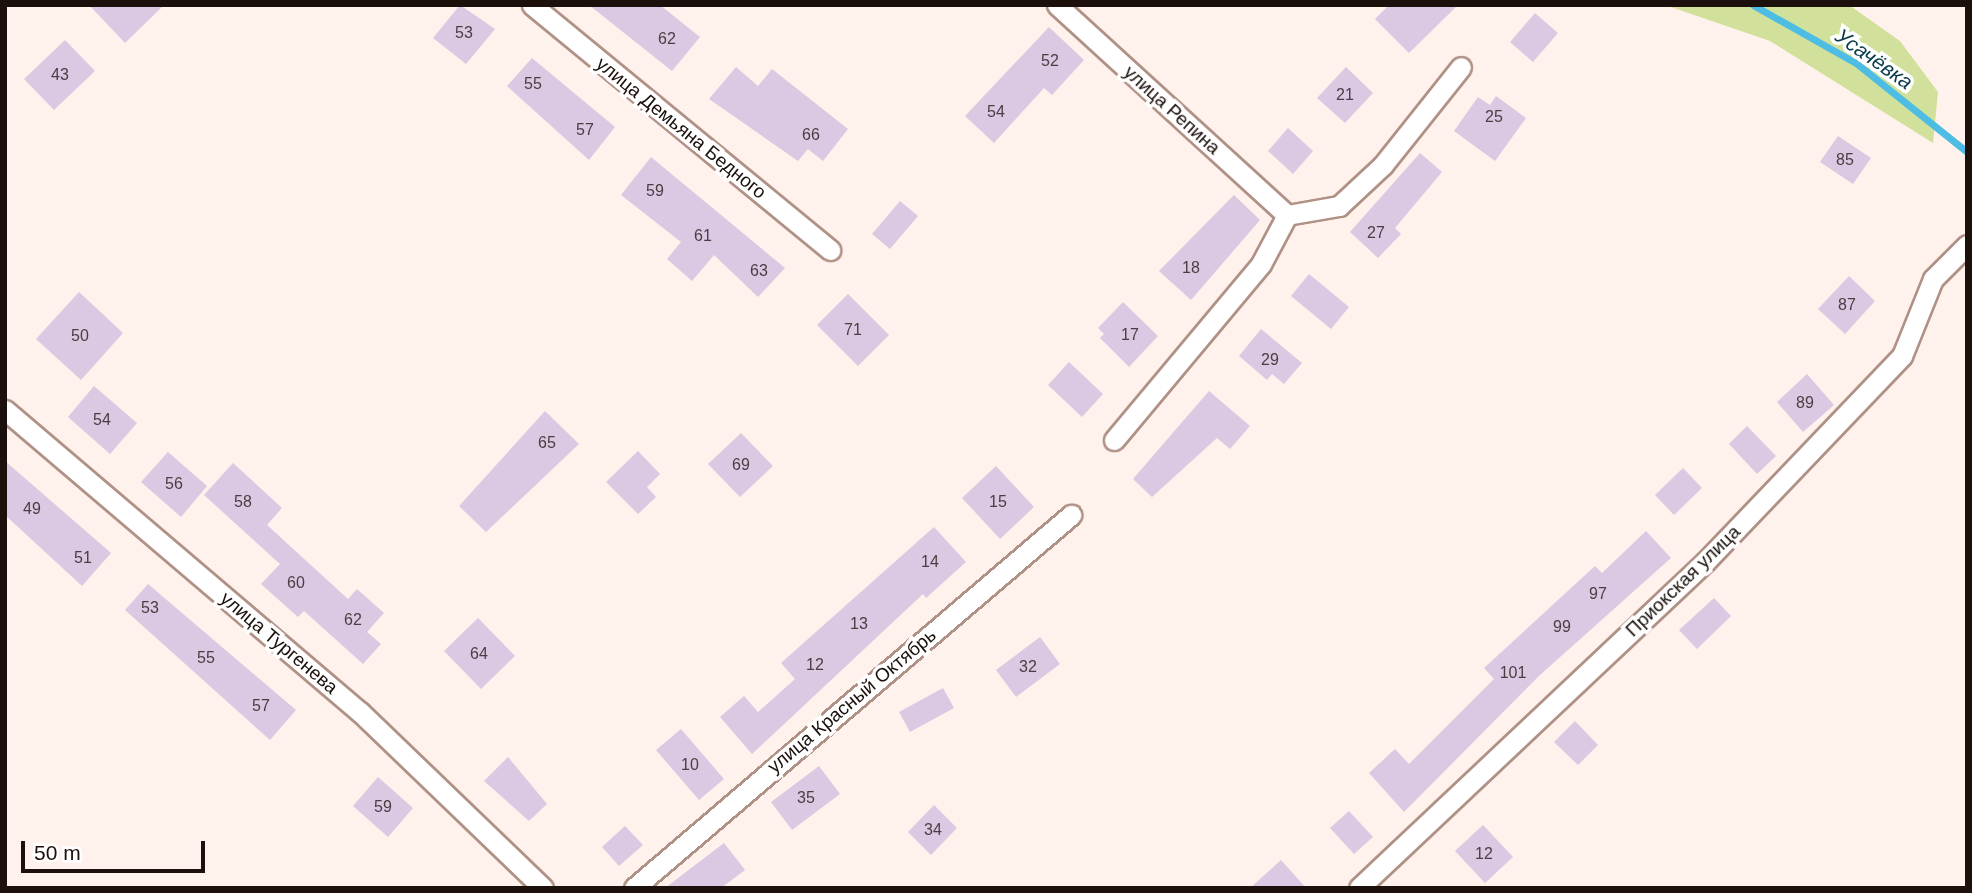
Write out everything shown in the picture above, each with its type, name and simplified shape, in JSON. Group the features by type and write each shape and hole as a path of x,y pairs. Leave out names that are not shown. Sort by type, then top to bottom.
{"street":[{"name":"улица Демьяна Бедного","path":"532,5 830,250"},
{"name":"улица Репина","path":"1057,5 1287,215"},
{"path":"1114,440 1261,264 1287,215 1339,206 1383,166 1461,66"},
{"name":"Приокская улица","path":"1359,888 1705,562 1902,356 1933,279 1967,245"},
{"name":"улица Тургенева","path":"5,410 360,712 543,888"},
{"name":"улица Красный Октябрь","path":"634,888 1071,514"}],"green space":[{"path":"1665,5 1849,5 1900,41 1938,92 1933,143 1770,41"}],"building":[{"path":"89,5 164,5 125,43"},
{"path":"460,5 495,29 466,64 433,38"},
{"path":"589,5 660,5 700,37 672,71"},
{"path":"1389,5 1458,5 1409,53 1375,19"},
{"path":"1535,13 1558,33 1533,62 1510,42"},
{"path":"1049,27 1084,60 1052,95 1044,88 994,143 965,116"},
{"path":"65,40 95,71 54,110 24,79"},
{"path":"532,58 615,127 589,160 507,86"},
{"path":"736,67 758,86 772,69 848,129 823,161 808,149 798,161 709,99"},
{"path":"1346,67 1373,93 1345,123 1317,98"},
{"path":"1496,96 1526,118 1495,161 1454,131 1478,97 1490,105"},
{"path":"1288,128 1313,151 1293,174 1268,151"},
{"path":"1838,136 1871,158 1853,184 1820,162"},
{"path":"1420,153 1442,172 1395,228 1401,234 1378,258 1350,232"},
{"path":"651,157 785,268 758,297 714,255 692,281 667,259 681,242 621,195"},
{"path":"1234,195 1260,220 1191,300 1159,271"},
{"path":"900,201 918,216 890,249 872,234"},
{"path":"1309,274 1349,307 1331,329 1291,296"},
{"path":"1849,276 1875,301 1845,334 1818,309"},
{"path":"79,292 123,333 81,380 36,339"},
{"path":"848,294 889,335 858,366 817,325"},
{"path":"1123,302 1158,336 1129,367 1100,338 1104,334 1098,328"},
{"path":"1261,329 1302,363 1284,384 1272,374 1267,380 1239,356"},
{"path":"1069,362 1103,394 1082,417 1048,385"},
{"path":"1807,374 1834,405 1803,432 1777,402"},
{"path":"94,386 137,423 110,454 68,417"},
{"path":"1209,391 1250,426 1230,449 1217,438 1152,497 1133,479"},
{"path":"545,411 579,444 486,532 459,506"},
{"path":"1747,426 1776,456 1757,474 1729,444"},
{"path":"741,433 773,466 740,497 708,464"},
{"path":"638,451 660,474 647,487 656,497 638,514 606,482"},
{"path":"168,452 207,486 181,517 141,482"},
{"path":"5,461 111,553 82,586 5,515"},
{"path":"233,463 282,508 267,525 348,599 357,589 384,613 367,632 381,644 363,664 304,611 298,617 261,584 280,564 204,495"},
{"path":"996,466 1034,507 1000,539 962,498"},
{"path":"1683,468 1702,488 1674,515 1655,495"},
{"path":"934,527 966,562 926,598 923,594 752,754 720,717 744,696 758,712 795,679 781,663"},
{"path":"1646,531 1671,558 1540,675 1404,812 1369,773 1395,749 1409,764 1494,679 1484,668 1595,566 1602,573"},
{"path":"148,584 296,710 270,740 125,610"},
{"path":"1714,598 1731,616 1697,649 1679,630"},
{"path":"478,618 515,656 481,689 444,651"},
{"path":"1040,637 1060,664 1016,697 996,670"},
{"path":"943,688 954,708 910,732 899,712"},
{"path":"1575,721 1598,745 1578,765 1554,742"},
{"path":"681,729 724,779 699,800 656,750"},
{"path":"508,757 547,804 529,821 484,781"},
{"path":"819,766 840,794 792,830 771,802"},
{"path":"378,777 413,808 388,837 353,806"},
{"path":"934,805 957,828 931,855 908,832"},
{"path":"1349,811 1373,837 1354,854 1330,828"},
{"path":"1483,825 1513,857 1485,883 1455,851"},
{"path":"625,826 643,845 619,866 602,847"},
{"path":"724,843 745,870 721,888 665,888"},
{"path":"1281,860 1306,888 1250,888"}],"waterway":[{"name":"Усачёвка","path":"1753,5 1856,63 1967,152"}]}
